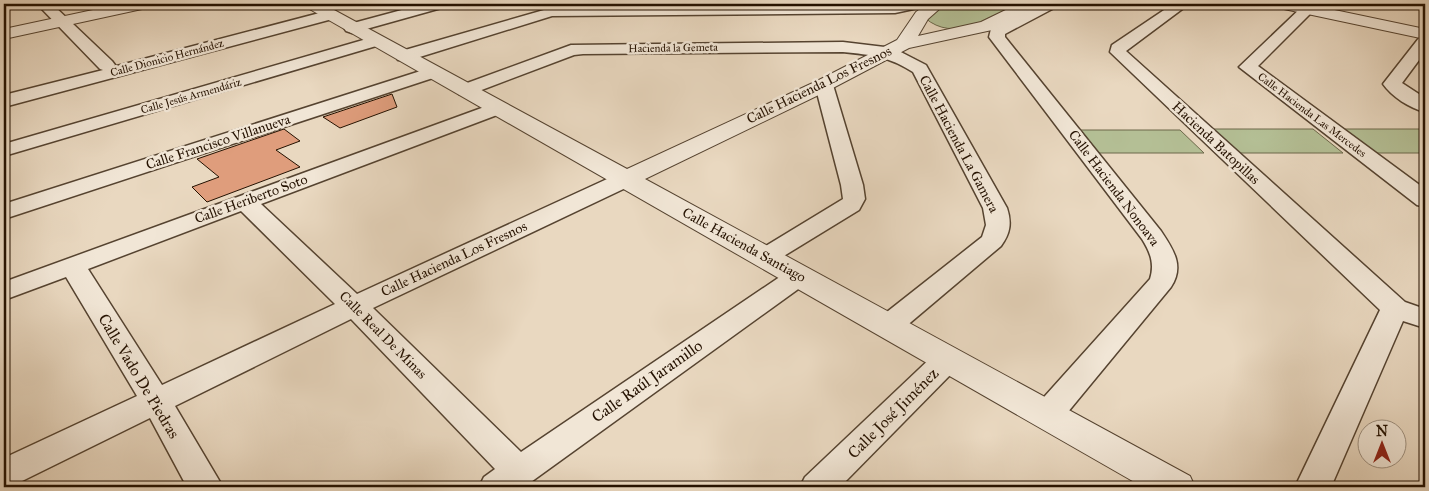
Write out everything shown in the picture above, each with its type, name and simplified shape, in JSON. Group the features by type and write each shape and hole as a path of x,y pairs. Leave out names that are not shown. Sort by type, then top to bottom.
{"street":[{"path":"44,4 106,65"},
{"path":"4,34 142,4"},
{"name":"Calle Hacienda Santiago","path":"312,4 1047,415 1140,479 1176,487"},
{"path":"352,28 440,4"},
{"name":"Calle Hacienda Los Fresnos","path":"895,48 919,11 927,11 938,4"},
{"name":"Calle Hacienda Los Fresnos","path":"4,474 354,306 824,85 895,48 986,26 1030,4"},
{"name":"Calle Hacienda Nonoava","path":"1047,415 1162,281 1167,268 1165,257 1152,236 997,36 997,32 1051,4"},
{"name":"Hacienda Batopillas","path":"1182,4 1132,38 1118,49 1118,52 1385,298"},
{"path":"1284,4 1310,6 1425,34"},
{"name":"Calle Hacienda Las Mercedes","path":"1310,6 1248,67 1425,200"},
{"path":"404,56 550,12 894,9 919,11 938,28 957,33"},
{"name":"Calle Dionicio Hernández","path":"4,101 331,15"},
{"name":"Calle Jesús Armendáriz","path":"4,150 377,41"},
{"path":"1425,41 1392,84 1398,90 1425,106"},
{"name":"Hacienda la Gemeta","path":"465,90 571,50 823,46 895,48"},
{"name":"Calle Hacienda La Gamera","path":"888,326 992,241 999,228 999,220 995,208 920,69 909,62 895,48"},
{"name":"Calle Francisco Villanueva","path":"4,212 433,72"},
{"path":"765,257 851,205 854,200 852,185 824,85"},
{"name":"Calle Heriberto Soto","path":"4,291 498,108"},
{"name":"Calle Real De Minas","path":"244,201 354,306 508,479"},
{"name":"Calle Vado De Piedras","path":"72,266 156,401 205,487"},
{"name":"Calle Raúl Jaramillo","path":"508,479 799,276"},
{"path":"1313,487 1385,298 1425,319"},
{"name":"Calle José Jiménez","path":"818,487 948,359"}],"green space":[{"path":"944,4 1017,4 971,26 948,28 936,25 925,18 931,9"},
{"path":"1212,129 1313,129 1343,153 1237,153"},
{"path":"1340,129 1425,129 1425,153 1372,153"},
{"path":"1079,130 1180,130 1204,153 1098,153"}],"building":[{"path":"392,94 397,107 340,128 323,117"},
{"path":"284,129 300,141 276,150 300,167 207,202 192,187 219,177 197,159"}]}
